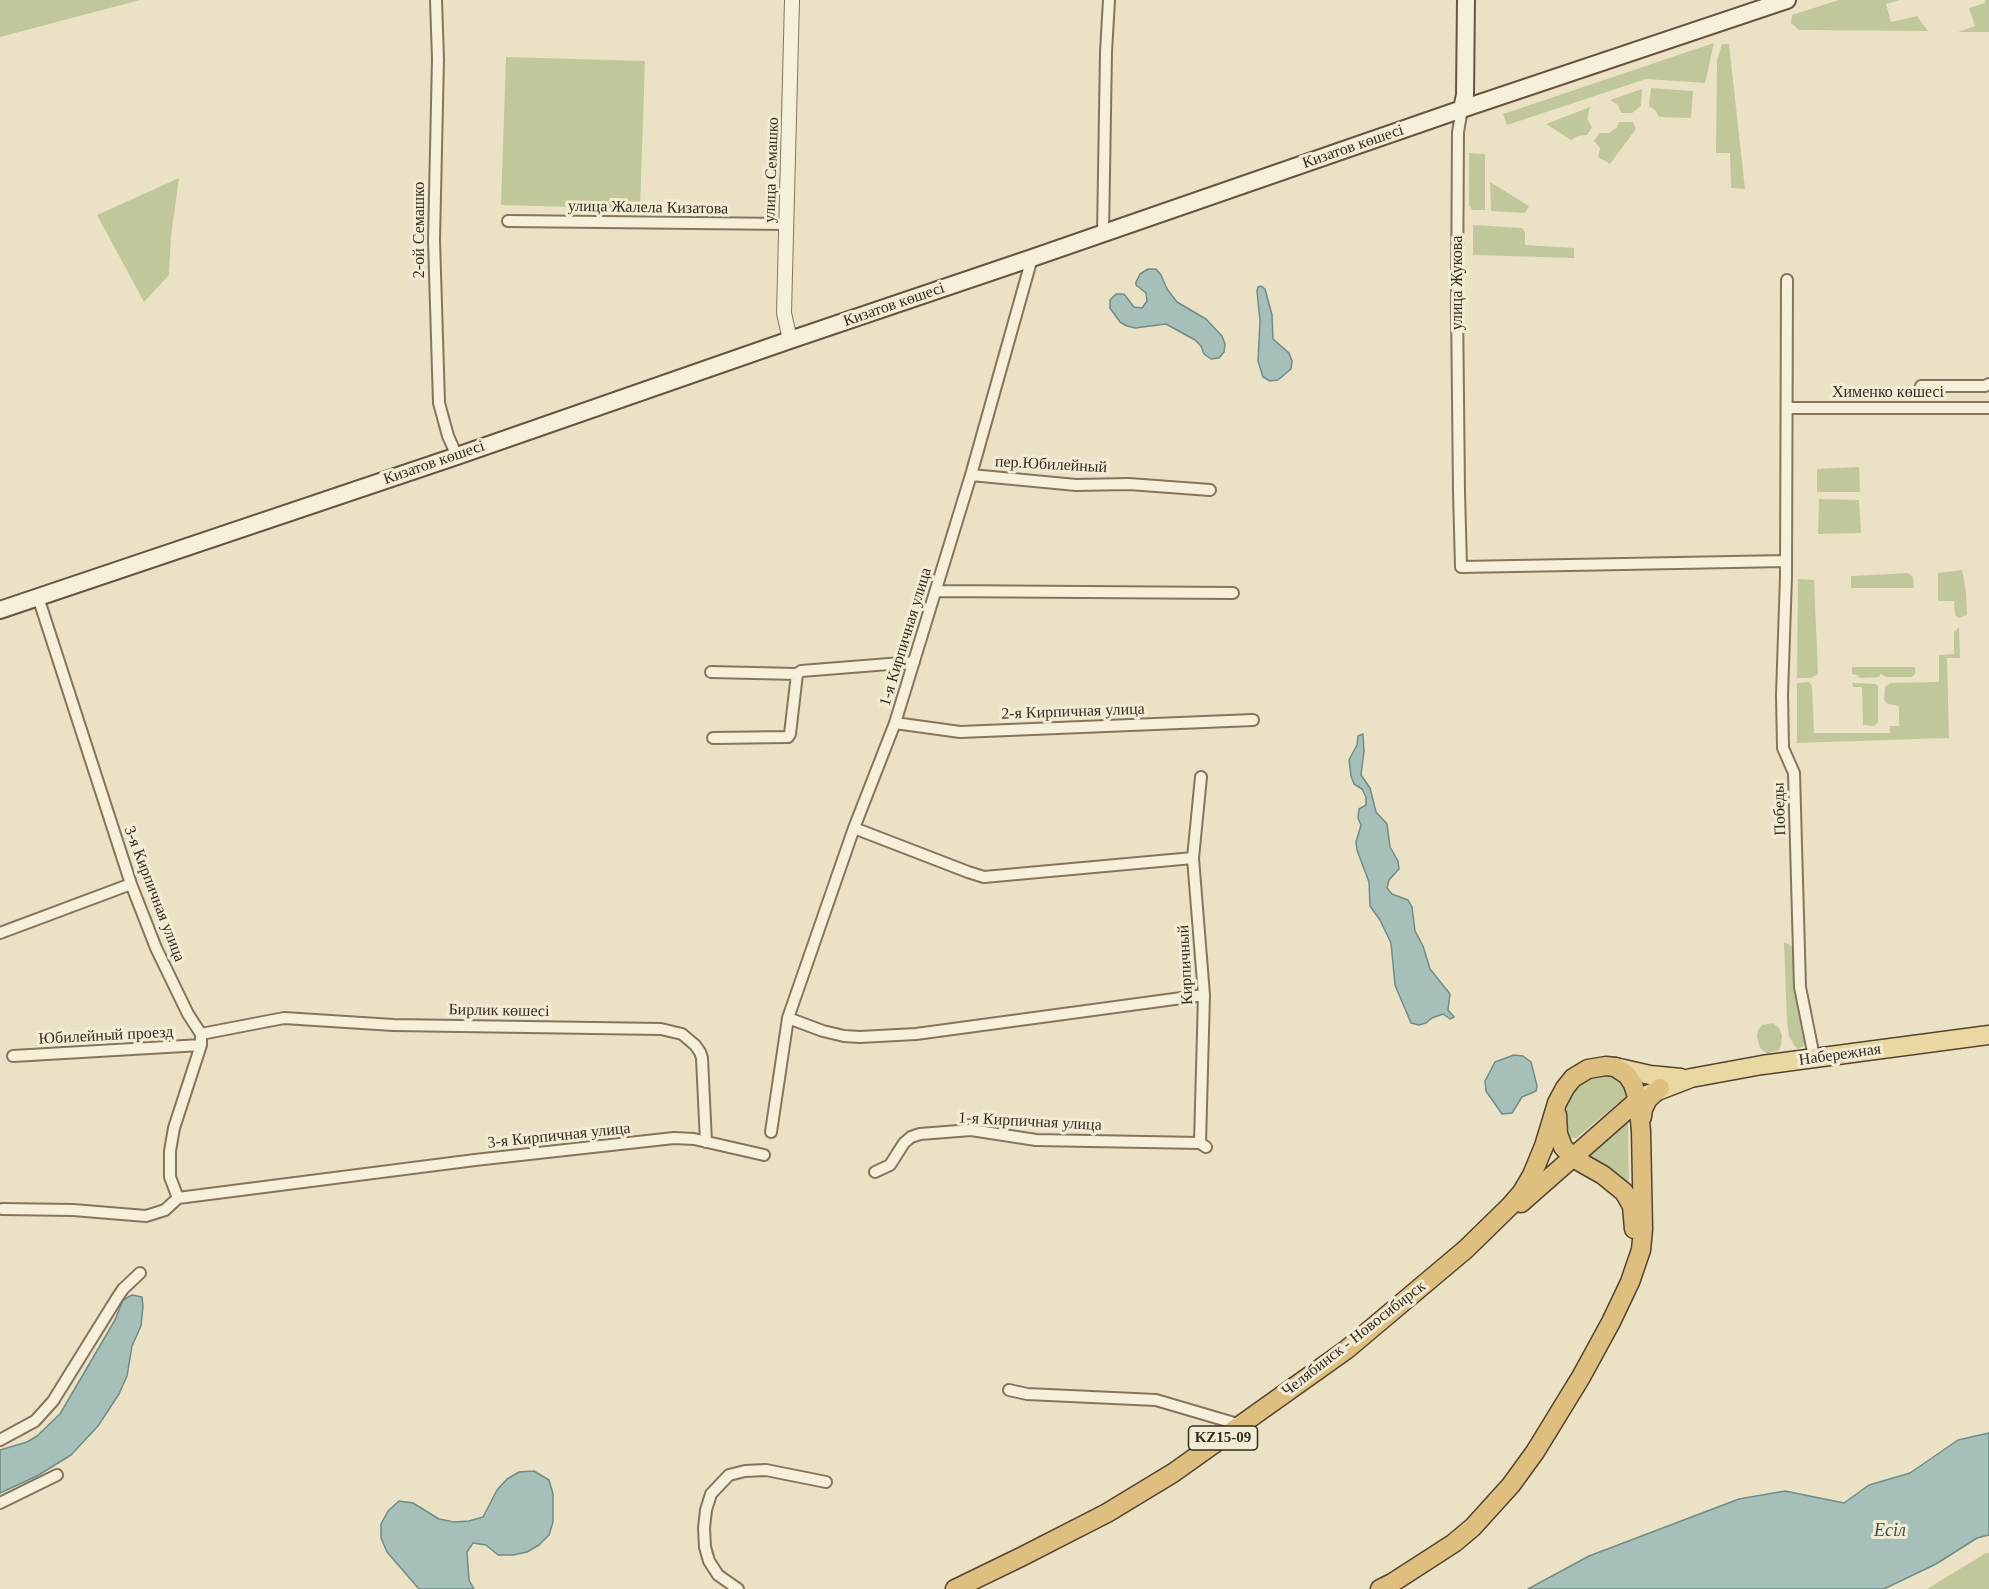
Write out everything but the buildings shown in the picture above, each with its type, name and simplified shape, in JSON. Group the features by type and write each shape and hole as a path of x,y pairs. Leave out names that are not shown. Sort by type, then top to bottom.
{"highway":[{"name":"Челябинск - Новосибирск","path":"955,1589 1107,1513 1173,1473 1346,1350 1466,1249 1522,1192 1540,1158 1560,1097 1569,1083 1580,1073 1597,1067 1615,1067"},
{"path":"1380,1589 1454,1543 1511,1485 1535,1452 1596,1350 1630,1282 1641,1250 1643,1229 1641,1131 1638,1100 1629,1077 1615,1067"},
{"path":"1641,1131 1644,1105 1649,1097 1660,1088"},
{"path":"1486,1513 1522,1467 1549,1423 1613,1298 1626,1269 1634,1243 1634,1216 1627,1196 1614,1182 1573,1158 1563,1147 1556,1119 1560,1097"},
{"name":"KZ15-09","path":"1466,1249 1638,1100"},
{"path":"1558,1134 1563,1141 1572,1145 1585,1143 1596,1137"}],"main road":[{"name":"улица Жукова","path":"1462,109 1465,91 1466,0"},
{"name":"Кизатов көшесі","path":"0,610 457,456 790,339 1787,0"},
{"name":"Набережная","path":"1638,1100 1660,1088 1691,1078 1814,1057 1989,1035"},
{"name":"Набережная","path":"1615,1067 1650,1075 1691,1078"}],"street":[{"name":"2-ой Семашко","path":"436,0 438,59 434,240 439,403 448,436 457,456"},
{"name":"улица Семашко","path":"790,339 784,314 792,0"},
{"path":"1103,234 1109,0"},
{"name":"улица Жукова","path":"1462,109 1458,132 1457,304 1458,492 1461,567 1786,561"},
{"name":"улица Жалела Кизатова","path":"508,221 787,224"},
{"name":"1-я Кирпичная улица","path":"771,1132 789,1018 854,828 895,723 937,591 1032,258"},
{"name":"Победы","path":"1787,280 1788,408 1783,748 1794,773 1800,987 1814,1057"},
{"path":"1921,386 1985,386 1989,384"},
{"name":"Хименко көшесі","path":"1788,408 1989,408"},
{"name":"пер.Юбилейный","path":"971,475 1076,485 1129,484 1210,490"},
{"path":"937,591 1233,592"},
{"name":"3-я Кирпичная улица","path":"38,597 131,884 156,948 201,1040"},
{"path":"711,672 797,674 801,671 914,662"},
{"path":"713,738 788,737 797,674"},
{"name":"2-я Кирпичная улица","path":"895,723 960,732 1253,720"},
{"name":"Кирпичный","path":"1201,777 1193,858 1204,995 1203,1145"},
{"path":"854,828 984,877 1193,858"},
{"path":"0,933 131,884"},
{"path":"789,1018 844,1036 916,1034 1204,995"},
{"name":"Бирлик көшесі","path":"201,1040 284,1018 393,1025 667,1030 682,1034 695,1045 702,1058 706,1142"},
{"path":"178,1198 170,1177 170,1151 174,1128 201,1040"},
{"name":"Юбилейный проезд","path":"13,1056 201,1040"},
{"name":"1-я Кирпичная улица","path":"875,1172 890,1165 896,1159 904,1143 920,1134 971,1130 1036,1140 1203,1145"},
{"name":"3-я Кирпичная улица","path":"2,1209 73,1210 146,1216 165,1210 178,1198 475,1160 674,1138 706,1142 764,1155"},
{"path":"0,1440 34,1421 53,1401 123,1289 140,1273"},
{"path":"1009,1390 1027,1394 1155,1400 1241,1425"},
{"path":"738,1589 718,1575 709,1561 705,1547 706,1510 711,1494 729,1475 745,1471 766,1470 826,1482"},
{"path":"0,1503 57,1475"}],"green space":[{"path":"0,0 140,0 0,37"},
{"path":"1839,0 1900,0 1886,4 1891,22 1917,16 1928,31 1799,30 1791,23 1792,15"},
{"path":"1985,0 1989,0 1989,32 1958,32 1975,26 1969,8 1985,3"},
{"path":"1714,43 1705,83 1646,79 1507,125 1503,114"},
{"path":"1722,44 1729,44 1745,189 1731,188 1730,153 1716,153 1717,61"},
{"path":"506,57 645,61 640,209 501,205"},
{"path":"1651,88 1693,91 1691,118 1659,117 1649,106"},
{"path":"1642,89 1641,106 1632,113 1621,113 1618,105 1610,100"},
{"path":"1590,107 1587,119 1592,127 1587,135 1571,140 1546,124"},
{"path":"1619,122 1633,122 1636,129 1610,164 1598,157 1600,148 1594,141 1599,133 1609,133 1617,127"},
{"path":"1469,153 1485,154 1485,210 1472,210 1469,205"},
{"path":"179,178 171,236 169,275 144,302 97,215"},
{"path":"1490,182 1529,206 1525,213 1491,211"},
{"path":"1473,225 1522,228 1525,232 1525,245 1574,248 1574,258 1473,255"},
{"path":"1859,467 1860,492 1817,492 1817,469"},
{"path":"1819,499 1859,500 1861,533 1818,534"},
{"path":"1962,570 1967,615 1959,618 1955,615 1954,601 1938,601 1938,573"},
{"path":"1908,573 1913,577 1914,588 1851,588 1851,576"},
{"path":"1798,579 1814,580 1818,674 1811,678 1797,678"},
{"path":"1959,627 1960,658 1947,658 1949,738 1797,743 1797,683 1809,682 1812,686 1814,733 1890,733 1890,726 1899,726 1899,706 1888,704 1884,700 1885,687 1890,683 1939,682 1939,655 1954,654 1954,632"},
{"path":"1852,667 1915,667 1915,674 1912,677 1886,677 1881,674 1879,677 1860,678 1852,674"},
{"path":"1852,683 1878,686 1878,722 1874,726 1863,725 1862,687 1853,687"},
{"path":"1784,942 1794,950 1794,990 1805,1033 1804,1046 1798,1049 1789,1036 1787,1022"},
{"path":"1773,1023 1782,1035 1781,1045 1779,1050 1767,1054 1760,1048 1758,1030 1762,1025"},
{"path":"1602,1073 1624,1078 1629,1094 1576,1138 1568,1139 1562,1109 1578,1083"},
{"path":"1628,1112 1629,1188 1580,1155"},
{"path":"1989,1553 1989,1589 1927,1589"}],"water":[{"path":"1148,269 1156,269 1177,302 1206,319 1222,336 1225,344 1224,352 1219,358 1211,359 1204,354 1201,346 1195,340 1166,324 1135,328 1120,322 1110,308 1110,300 1116,294 1124,294 1134,307 1142,308 1147,301 1146,293 1136,285 1136,282 1140,274"},
{"path":"1261,286 1265,289 1272,315 1273,339 1289,353 1292,361 1291,369 1278,380 1270,381 1263,377 1258,361 1260,321 1257,291"},
{"path":"1363,734 1364,751 1361,775 1370,788 1376,812 1387,824 1390,847 1398,861 1399,869 1389,880 1387,888 1392,894 1408,900 1412,907 1415,931 1423,946 1430,969 1450,994 1448,1010 1454,1017 1450,1019 1443,1014 1419,1025 1411,1023 1395,985 1391,943 1370,906 1369,882 1356,842 1361,825 1358,818 1359,809 1366,805 1366,797 1362,789 1354,784 1349,760 1357,745 1358,736"},
{"path":"1514,1055 1523,1056 1531,1062 1537,1086 1536,1091 1522,1097 1512,1113 1502,1114 1486,1091 1485,1081 1495,1062"},
{"path":"132,1295 142,1297 141,1326 132,1346 127,1376 119,1394 98,1426 71,1455 37,1476 0,1493 0,1450 27,1442 37,1436 60,1414 115,1320 123,1300"},
{"name":"Есіл","path":"1989,1433 1989,1535 1977,1538 1936,1564 1884,1589 1528,1589 1589,1556 1739,1499 1785,1491 1844,1503 1869,1485 1910,1473 1958,1440"},
{"path":"534,1471 549,1480 553,1494 553,1522 549,1535 527,1552 513,1555 498,1555 486,1545 473,1543 467,1552 469,1580 474,1589 419,1589 387,1552 381,1538 381,1524 388,1511 399,1501 413,1503 439,1519 454,1522 469,1521 483,1517 497,1490 507,1479 519,1472"}]}
